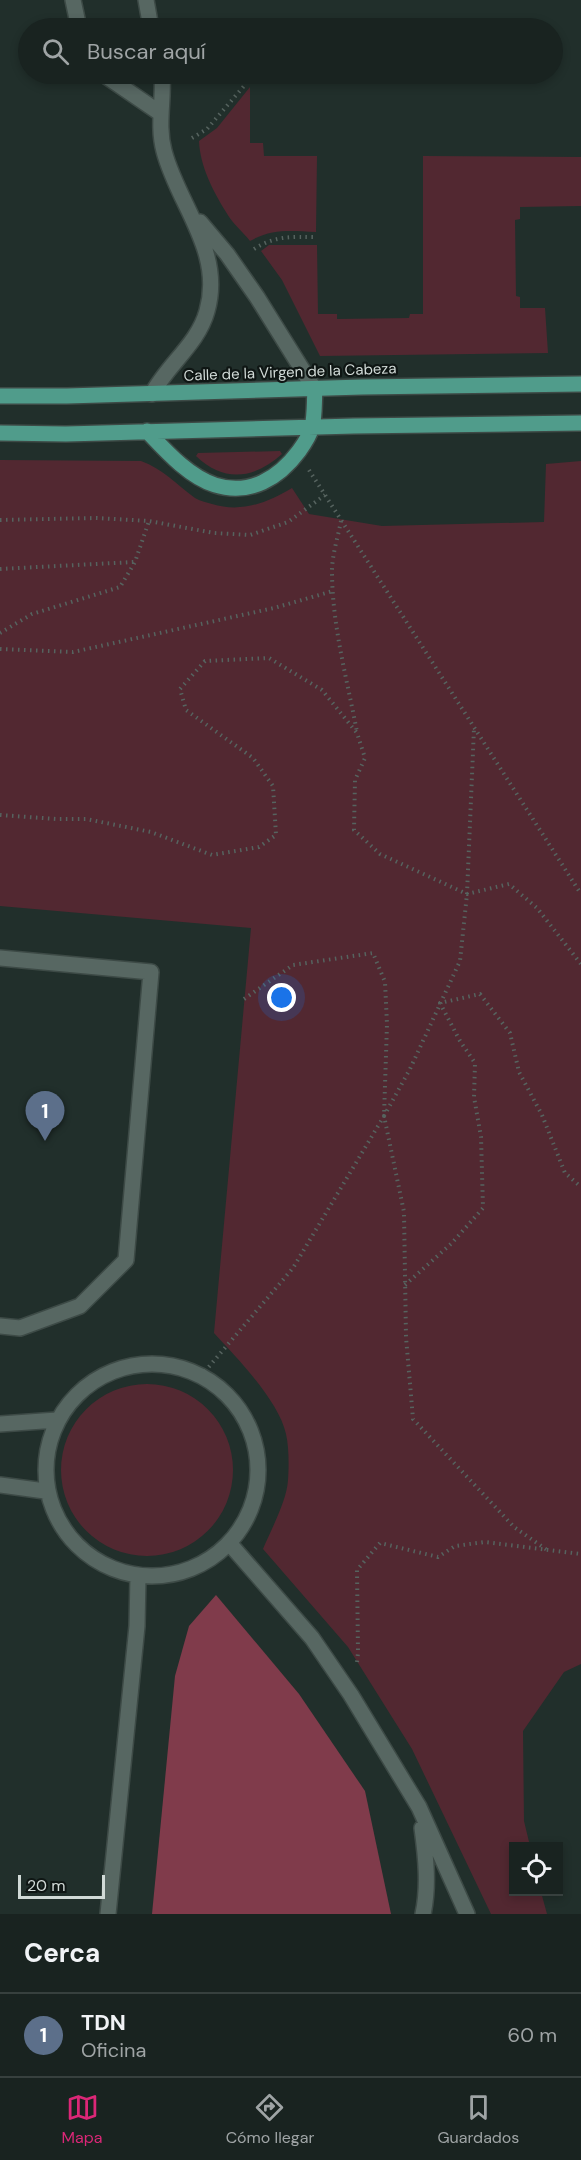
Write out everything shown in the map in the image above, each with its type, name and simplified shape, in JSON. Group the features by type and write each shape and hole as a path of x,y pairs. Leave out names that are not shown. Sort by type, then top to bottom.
{"main road":[{"name":"Calle de la Virgen de la Cabeza","path":"0,396 581,384"},
{"path":"147,431 174,459 214,485 232,489 255,486 272,479 290,463 304,443 312,428 315,390"},
{"path":"0,434 581,423"}],"street":[{"path":"73,0 77,18"},
{"path":"146,0 149,18"},
{"path":"118,84 160,113"},
{"path":"152,394 160,379 190,345 201,328 208,310 211,283 208,255 191,213 175,182 164,151 160,113 163,84"},
{"path":"191,213 227,254 257,297 315,390"},
{"path":"0,958 151,972 126,1260 80,1306 20,1328 0,1326"},
{"path":"157,1363 196,1372 201,1376 229,1396 251,1430 259,1470 251,1509 230,1544 203,1564 171,1575 138,1576 107,1567 81,1549 60,1525 45,1491 45,1457 57,1420 82,1388 117,1368 157,1363"},
{"path":"0,1424 57,1420"},
{"path":"0,1485 45,1491"},
{"path":"230,1544 312,1638 351,1695 419,1808 467,1914"},
{"path":"108,1914 137,1626 138,1576"},
{"path":"419,1808 426,1856 426,1901 423,1914"}],"path":[{"path":"192,138 207,129 244,86"},
{"path":"254,249 267,241 278,238 317,237"},
{"path":"308,467 581,894"},
{"path":"0,520 96,518 149,521 214,533 250,535 288,522 325,495"},
{"path":"341,520 332,569 335,616 357,733 365,758 355,780 354,830 380,854 467,894 509,884 537,908 581,964"},
{"path":"0,633 32,614 120,587 135,562 149,521"},
{"path":"0,569 135,562"},
{"path":"0,649 73,652 274,608 333,591"},
{"path":"0,815 86,819 151,832 213,855 259,847 276,835 273,786 253,758 186,710 180,689 205,661 269,658 322,690 357,733"},
{"path":"201,1376 293,1268 410,1069 460,961 467,894 474,728"},
{"path":"244,999 293,965 373,953 385,982 387,1024 384,1116 404,1212 406,1337 413,1419 514,1527 547,1550"},
{"path":"440,1003 480,994 510,1033 519,1072 542,1115 565,1173 581,1187"},
{"path":"405,1285 452,1243 483,1208 480,1137 474,1097 476,1063 460,1041 440,1003"},
{"path":"351,1695 358,1653 357,1570 380,1543 438,1557 455,1546 485,1542 581,1554"}],"shaded area":[{"path":"250,87 250,143 263,143 264,156 317,156 316,232 274,232 250,241 228,216 212,187 202,160 199,141 217,128"},
{"path":"423,156 581,157 581,206 520,207 520,219 515,220 516,296 520,297 520,308 545,308 548,353 320,356 282,280 261,251 269,245 317,245 318,314 337,314 337,319 409,318 410,314 423,314"},
{"path":"280,451 282,454 261,469 239,475 217,471 196,456 198,453"},
{"path":"0,460 141,461 163,473 195,498 223,507 254,505 292,488 309,514 382,526 544,522 546,464 581,461 581,1664 564,1672 523,1731 524,1821 529,1842 509,1842 509,1896 542,1896 547,1914 491,1914 412,1749 348,1647 263,1549 287,1488 286,1434 282,1421 266,1394 214,1333 251,928 0,906"},
{"path":"147,1384 180,1391 208,1409 226,1437 233,1470 226,1503 208,1531 180,1549 147,1556 114,1549 86,1531 68,1503 61,1470 68,1437 86,1409 114,1391"},
{"path":"216,1595 299,1694 365,1791 391,1914 152,1914 175,1676 189,1626"}],"place":[{"name":"TDN","path":"45,1141"}]}
